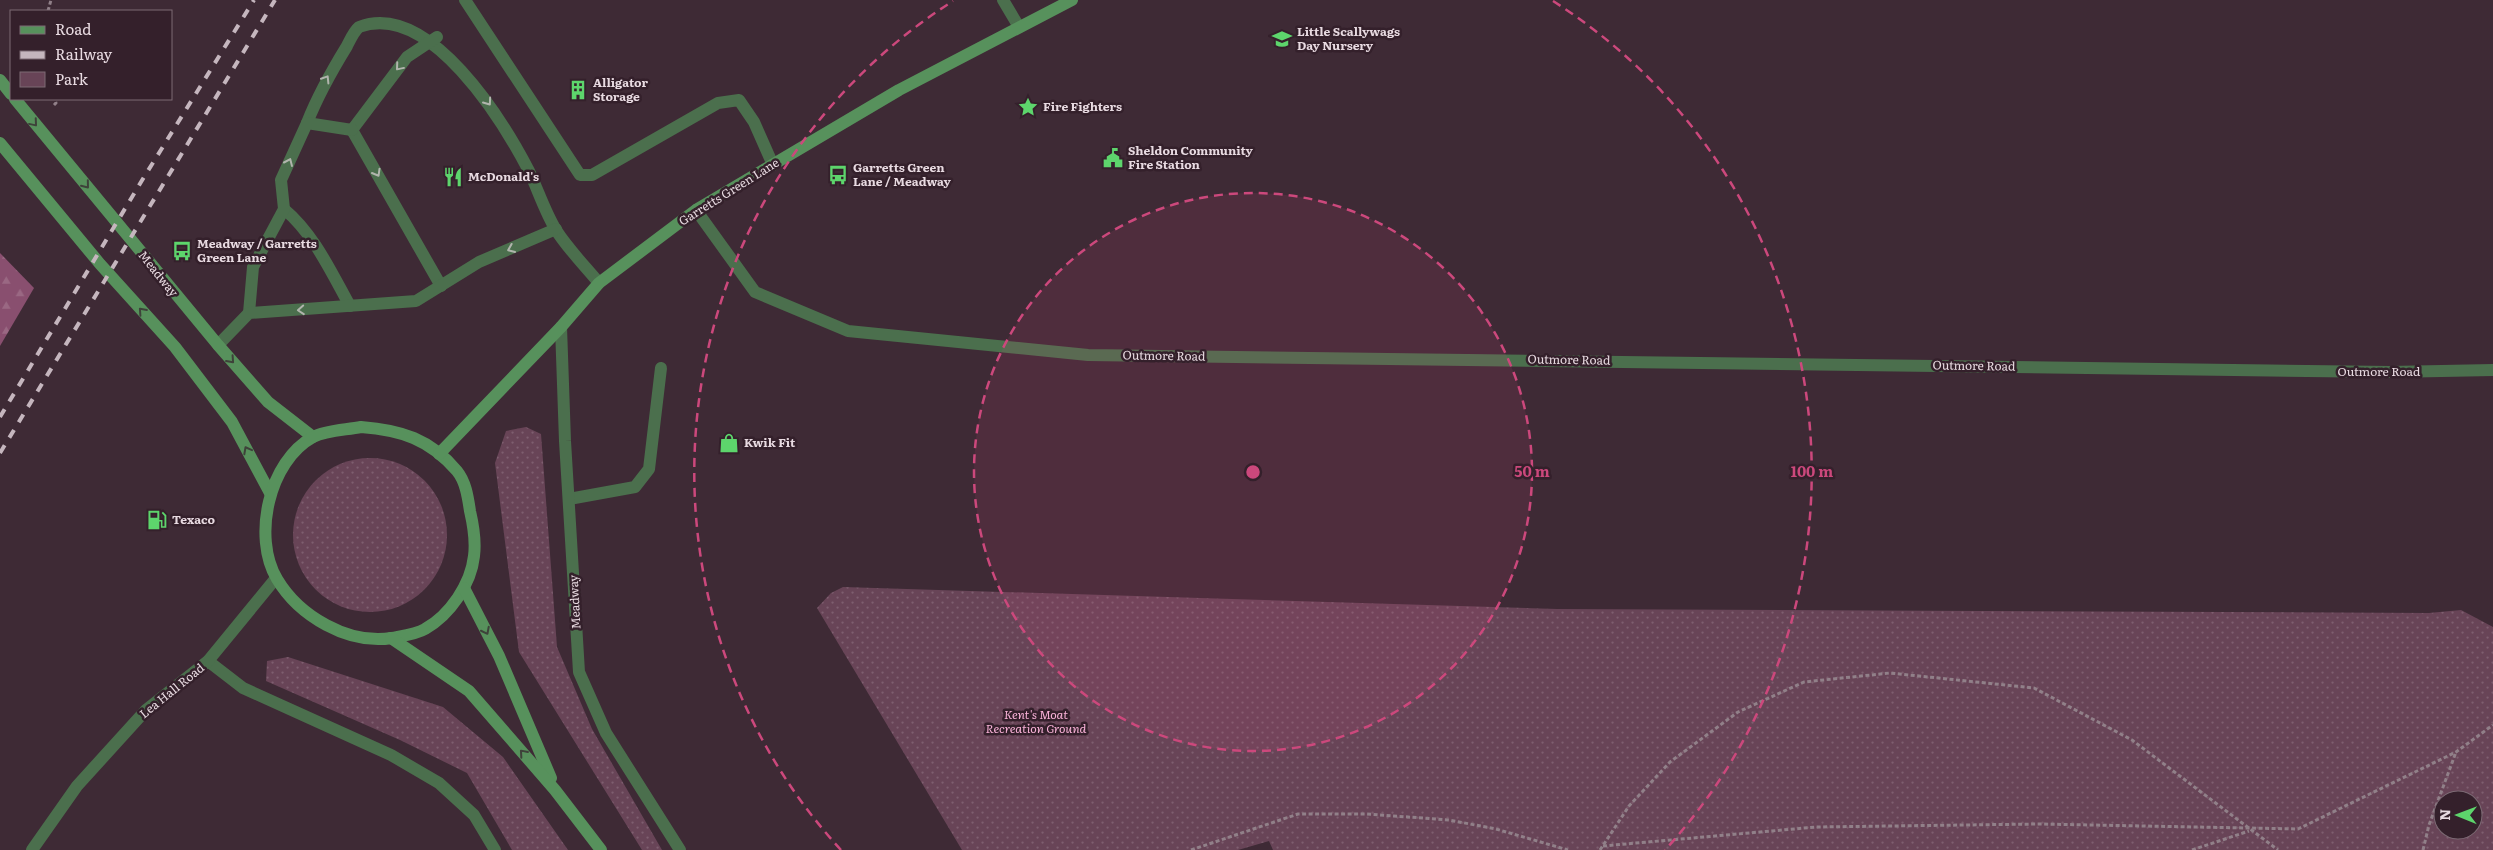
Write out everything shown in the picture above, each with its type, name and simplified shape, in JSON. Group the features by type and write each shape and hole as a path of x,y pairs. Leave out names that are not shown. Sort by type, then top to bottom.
{"street":[{"path":"465,0 580,175 592,175 718,102 739,100 754,122 773,165"},
{"path":"1004,0 1019,26"},
{"name":"Garretts Green Lane","path":"439,454 561,327 599,283 696,210 899,90 1063,2"},
{"path":"218,345 249,313 253,267 284,209 281,180 321,88 358,28 376,20 396,19 417,23 437,36 459,59 499,117 528,171 556,230 599,283"},
{"path":"352,130 407,57 437,36"},
{"path":"0,80 10,93"},
{"name":"Meadway","path":"16,100 199,324 268,402 313,437"},
{"path":"307,123 352,130"},
{"path":"352,130 441,286"},
{"path":"0,143 100,264 175,347 232,422 270,493"},
{"path":"284,209 299,221 320,253 350,306"},
{"name":"Outmore Road","path":"696,210 755,292 848,331 1088,355 2390,372 2493,370"},
{"path":"249,313 416,301 480,262 556,230"},
{"name":"Meadway","path":"561,327 579,672 606,732 680,850"},
{"path":"569,499 635,487 649,470 661,368"},
{"path":"361,427 383,428 421,440 439,454 458,473 466,491 473,524 474,556 464,588 444,614 425,630 391,638 363,637 341,632 320,622 296,603 276,578 267,546 266,521 270,493 280,471 290,457 313,437 361,427"},
{"name":"Lea Hall Road","path":"32,850 78,786 146,710 208,661 276,578"},
{"path":"464,588 499,656 555,790"},
{"path":"391,638 469,691 555,790 601,850"},
{"path":"208,661 243,688 391,755 439,783 474,815 495,850"}],"path":[{"path":"1600,850 1629,806 1670,762 1738,712 1804,682 1890,673 2034,688 2132,740 2278,850"},
{"path":"1603,846 1816,826 2038,824 2252,830 2298,829 2456,752 2493,725"},
{"path":"2423,850 2429,825 2456,752"},
{"path":"1192,850 1298,814 1367,814 1449,820 1496,829 1568,850"},
{"path":"2192,850 2252,830"}],"green space":[{"path":"0,253 34,288 0,346"},
{"path":"526,427 541,434 557,647 592,729 662,850 642,850 519,652 495,463 506,431"},
{"path":"370,458 385,459 400,464 425,480 441,505 446,520 446,550 441,565 425,590 400,606 385,611 370,612 355,611 340,606 315,590 299,565 294,550 293,535 294,520 299,505 315,480 340,464 355,459"},
{"name":"Kent's Moat Recreation Ground","path":"843,587 1557,609 2429,613 2461,610 2493,627 2493,850 1273,850 1269,841 1238,850 962,850 817,608 831,593"},
{"path":"288,657 443,707 503,757 568,850 512,850 467,773 400,740 266,681 267,661"}],"railway":[{"path":"0,417 141,182 254,0"},
{"path":"0,453 275,0"}],"place":[{"name":"Little Scallywags Day Nursery","path":"1282,39"},
{"name":"Alligator Storage","path":"578,90"},
{"name":"Fire Fighters","path":"1028,107"},
{"name":"Sheldon Community Fire Station","path":"1113,158"},
{"name":"Garretts Green Lane / Meadway","path":"838,175"},
{"name":"McDonald's","path":"453,177"},
{"name":"Meadway / Garretts Green Lane","path":"182,251"},
{"name":"Kwik Fit","path":"729,443"},
{"name":"Texaco","path":"157,520"}]}
